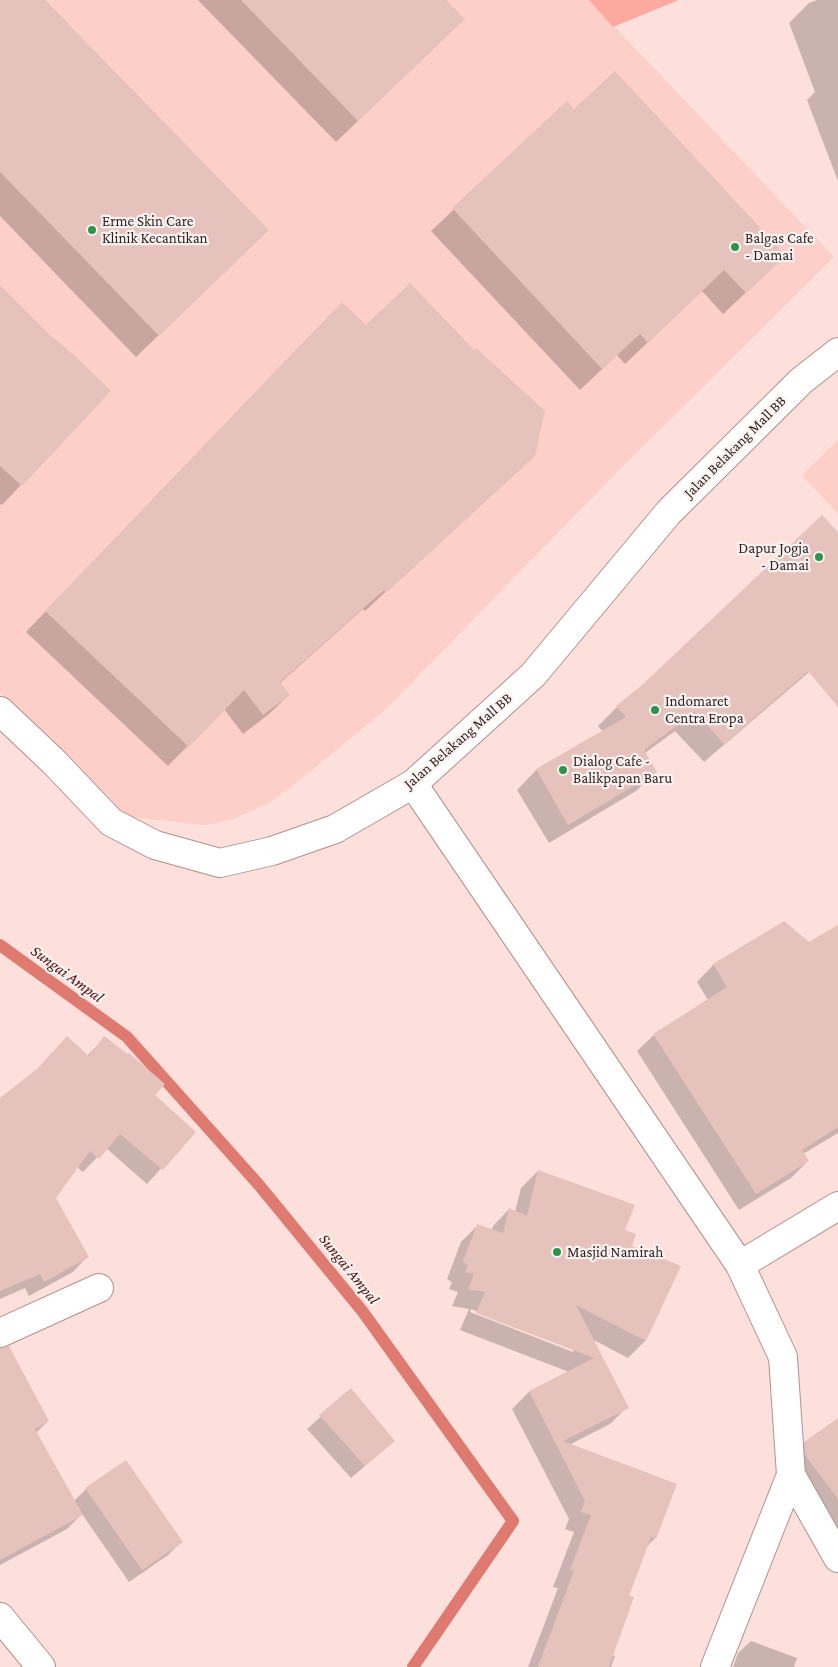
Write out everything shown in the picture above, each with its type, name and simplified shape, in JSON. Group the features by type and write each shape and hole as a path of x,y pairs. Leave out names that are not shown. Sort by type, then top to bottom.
{"street":[{"name":"Jalan Belakang Mall BB","path":"0,711 54,762 111,822 155,845 220,863 272,851 335,829 413,784 533,675 669,512 801,382 838,352"},
{"path":"413,784 740,1265 783,1357 791,1475 716,1667"},
{"path":"740,1265 838,1206"},
{"path":"0,1333 99,1288"},
{"path":"791,1475 838,1558"},
{"path":"0,1617 40,1667"}],"shaded area":[{"path":"0,0 589,0 834,257 621,468 386,709 306,775 271,802 231,820 204,825 122,816 0,693"},
{"path":"589,0 679,0 613,27"},
{"path":"838,440 838,514 802,475"}],"building":[{"path":"0,0 45,0 269,230 159,336 0,172"},
{"path":"241,0 446,0 465,19 358,121"},
{"path":"615,71 786,256 746,293 724,270 648,343 640,334 602,369 452,208 567,101 574,109"},
{"path":"410,283 474,350 476,348 545,411 535,456 386,593 384,590 280,682 290,695 263,715 244,690 189,747 45,611 342,302 366,325"},
{"path":"0,285 50,335 111,391 22,486 0,466"},
{"path":"822,515 838,532 838,707 808,671 724,744 695,712 644,750 657,772 568,825 536,769 626,717 616,706 641,686"},
{"path":"784,921 809,942 838,925 838,1127 802,1150 809,1161 756,1194 653,1034 727,987 713,964"},
{"path":"67,1036 89,1056 104,1036 129,1053 165,1084 155,1095 196,1132 163,1170 120,1134 99,1159 90,1151 56,1198 89,1257 44,1282 40,1274 0,1291 0,1098 38,1068"},
{"path":"538,1170 635,1205 625,1230 636,1234 632,1246 681,1266 646,1341 576,1305 629,1408 563,1441 677,1484 656,1539 651,1537 629,1596 634,1597 609,1667 538,1667 574,1571 570,1570 591,1515 581,1512 585,1501 529,1391 594,1358 476,1313 485,1292 468,1289 474,1274 465,1272 468,1265 463,1262 477,1224 503,1233 509,1208 527,1216"},
{"path":"9,1346 49,1421 35,1429 83,1515 0,1560 0,1348"},
{"path":"351,1388 395,1441 365,1466 319,1415"},
{"path":"838,1418 838,1499 805,1455 804,1442"},
{"path":"126,1460 183,1542 142,1570 85,1488"}],"waterway":[{"name":"Sungai Ampal","path":"0,945 127,1037 259,1185 363,1312 513,1521 413,1667"}],"place":[{"name":"Erme Skin Care Klinik Kecantikan","path":"92,230"},
{"name":"Balgas Cafe - Damai","path":"735,247"},
{"name":"Dapur Jogja - Damai","path":"819,557"},
{"name":"Indomaret Centra Eropa","path":"655,710"},
{"name":"Dialog Cafe - Balikpapan Baru","path":"563,770"},
{"name":"Masjid Namirah","path":"557,1252"}]}
